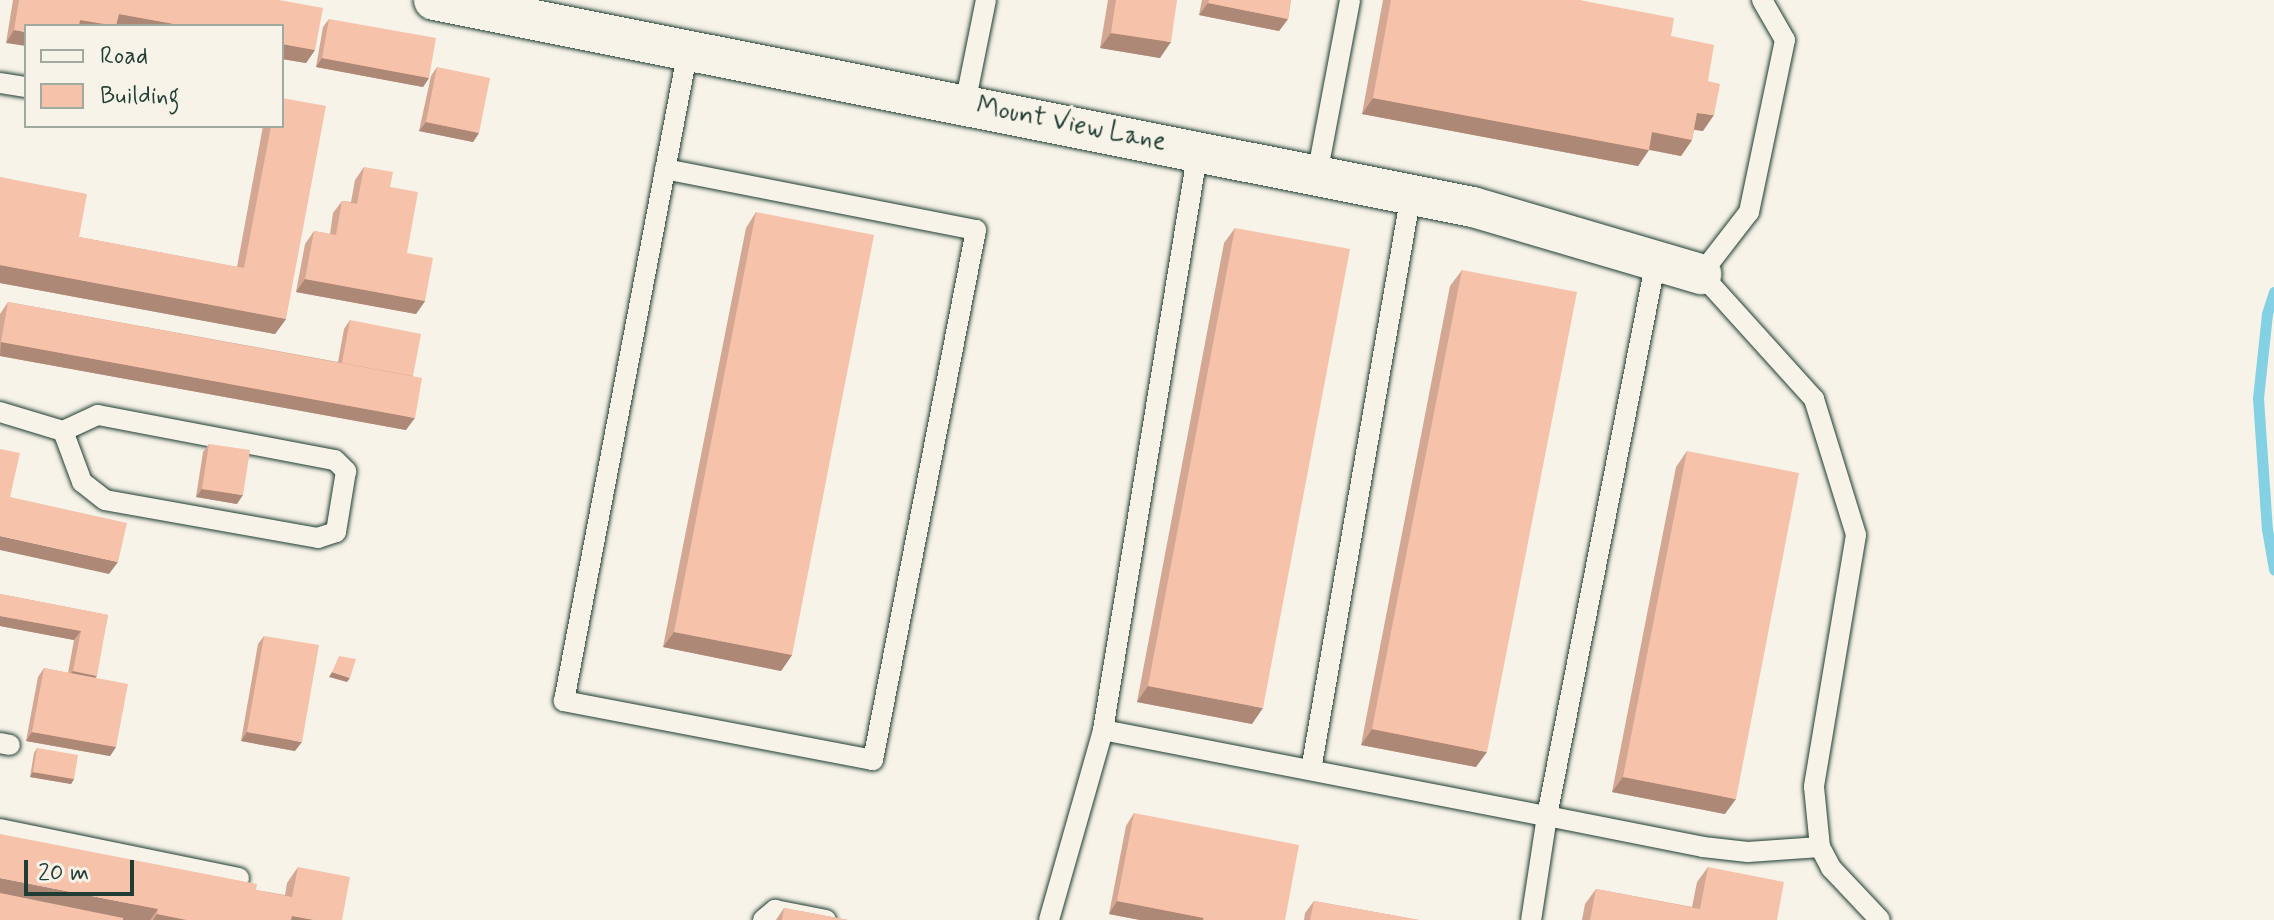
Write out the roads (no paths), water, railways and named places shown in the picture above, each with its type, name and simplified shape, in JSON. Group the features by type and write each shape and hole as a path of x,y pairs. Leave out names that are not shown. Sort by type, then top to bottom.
{"street":[{"name":"Mount View Lane","path":"434,0 1473,207 1701,274"}],"lane":[{"path":"965,104 986,0"},
{"path":"1317,175 1350,0"},
{"path":"1762,0 1785,40 1749,212 1701,274 1814,399 1856,535 1814,787 1820,847 1831,868 1880,920"},
{"path":"665,169 976,230 873,760 564,701 665,169 688,50"},
{"path":"0,83 24,87"},
{"path":"1049,920 1103,730 1198,150"},
{"path":"1311,770 1411,194"},
{"path":"1531,920 1547,816 1656,260"},
{"path":"0,412 63,431 98,415 335,460 346,471 336,532 318,538 105,500 82,482 63,431"},
{"path":"1103,730 1733,850 1820,847"},
{"path":"0,829 239,878"},
{"path":"763,920 775,910 826,920"}],"waterway":[{"path":"2274,292 2267,314 2258,398 2267,529 2274,569"}]}
